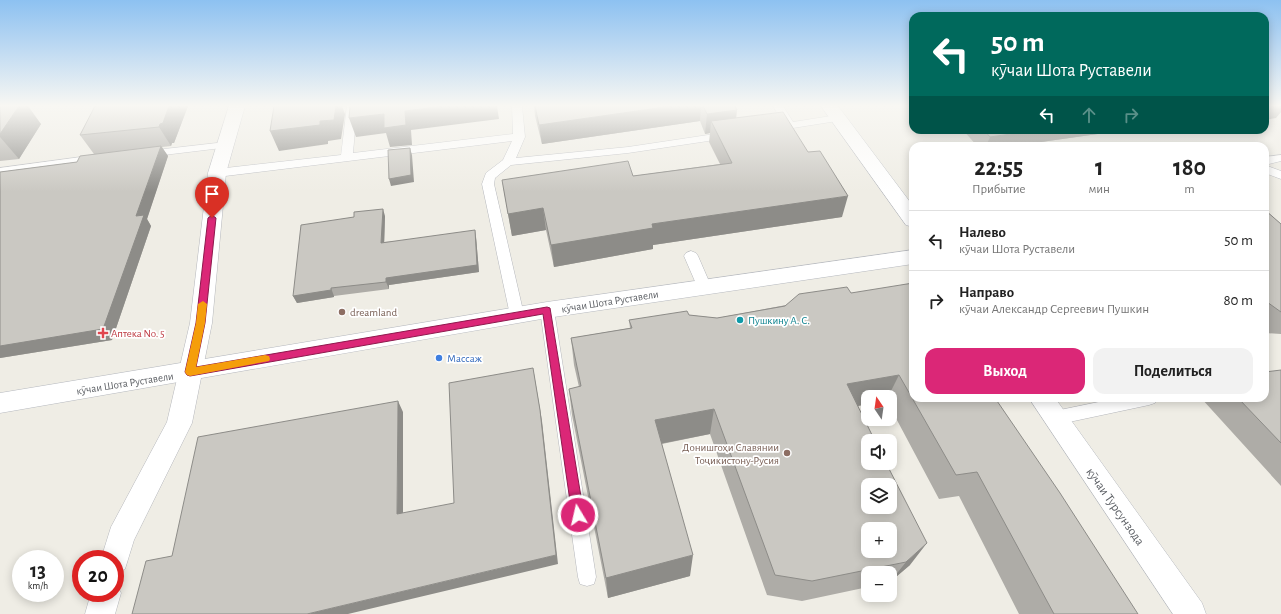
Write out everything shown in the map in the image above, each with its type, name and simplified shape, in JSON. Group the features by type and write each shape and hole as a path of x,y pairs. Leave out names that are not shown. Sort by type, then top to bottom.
{"street":[{"path":"118,550 121,538 179,423 201,323 217,173 229,135"},
{"path":"850,135 909,215"},
{"name":"кӯчаи Шота Руставели","path":"0,404 547,310 704,286 909,258"},
{"name":"кӯчаи Турсунзода","path":"1048,408 1191,614"},
{"path":"100,614 103,602"}],"lane":[{"path":"347,156 349,135"},
{"path":"508,162 628,150 728,135"},
{"path":"217,173 347,156 519,137"},
{"path":"517,316 488,184 490,176 508,162 519,137"},
{"path":"136,155 226,146"},
{"path":"0,172 106,158"},
{"path":"1269,160 1281,158"},
{"path":"1269,170 1281,175"},
{"path":"691,256 704,286"},
{"path":"547,310 587,578"},
{"path":"1048,408 1108,402"}],"building":[{"path":"718,135 797,135 808,152 820,151 848,196 652,224 653,228 551,245 543,208 508,214 502,180 628,161 633,176 732,163"},
{"path":"988,135 1006,135 990,137"},
{"path":"161,146 136,216 144,215 103,329 0,346 0,172 77,162 80,156"},
{"path":"410,148 411,175 389,179 388,150"},
{"path":"383,209 381,243 475,230 477,265 386,278 386,282 331,288 331,290 293,296 301,225 354,217 354,212"},
{"path":"1269,214 1281,224 1281,312 1269,303"},
{"name":"Донишгоҳи Славянии Тоҷикистону-Русия","path":"909,284 909,393 899,375 847,384 861,412 861,426 868,426 872,434 861,434 861,470 890,470 894,478 861,478 861,514 897,514 897,484 927,543 906,562 886,566 861,566 861,571 812,581 775,575 714,409 655,420 693,555 606,578 569,389 581,386 571,338 632,328 629,320 687,311 689,315 717,318 785,306 799,294 847,287 851,293"},
{"path":"533,368 540,410 556,555 307,614 132,614 146,561 172,556 198,437 398,401 397,514 454,503 449,383"},
{"path":"1281,370 1281,443 1242,402 1269,402 1269,372"},
{"name":"Донишгоҳи Славянии Тоҷикистону-Русия","path":"914,402 998,402 1060,493 1138,614 1054,614 977,472 956,475"}],"slow traffic":[{"path":"203,304 201,323 190,372 265,359"}],"place":[{"name":"dreamland","path":"342,312"},
{"name":"Пушкину А. С.","path":"740,320"},
{"name":"Аптека No. 5","path":"103,333"},
{"name":"Массаж","path":"439,358"},
{"name":"Донишгоҳи Славянии Тоҷикистону-Русия","path":"787,453"}],"route":[{"path":"212,218 201,323 190,372 547,310 578,515"}]}
